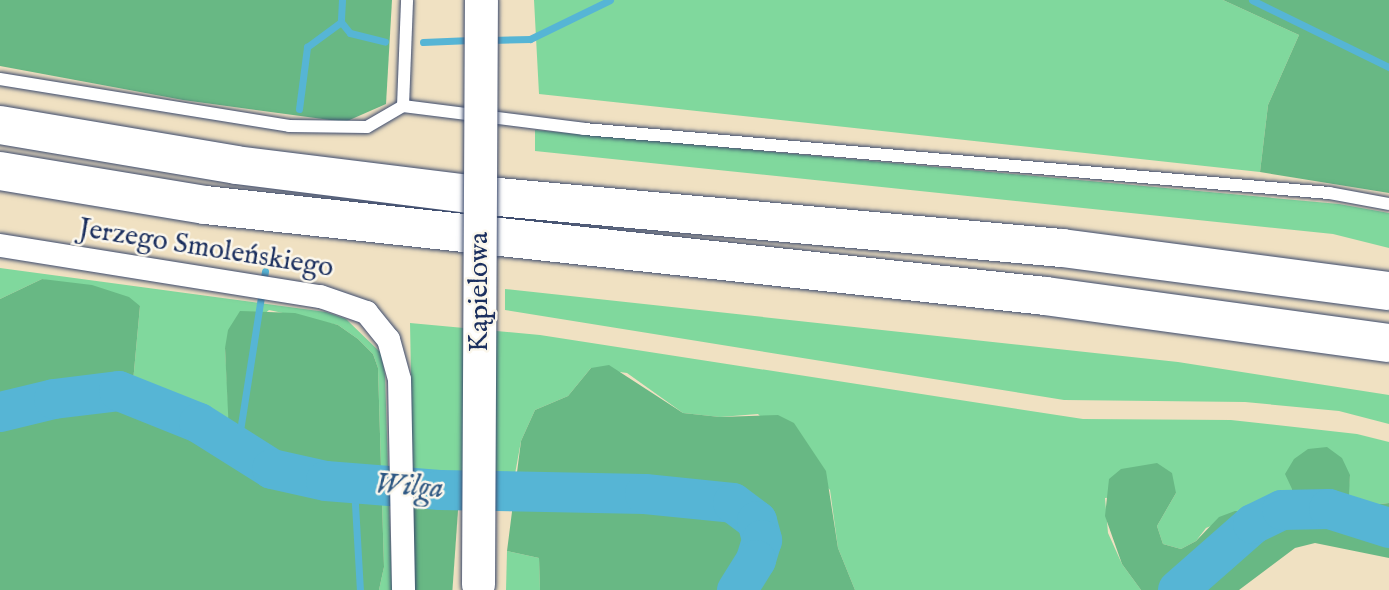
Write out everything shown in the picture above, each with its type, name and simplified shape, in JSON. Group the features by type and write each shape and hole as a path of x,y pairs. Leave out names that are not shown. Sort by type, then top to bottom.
{"highway":[{"path":"0,125 236,165 476,195 1062,248 1389,291"},
{"path":"0,171 244,210 1045,296 1389,343"}],"street":[{"name":"Kąpielowa","path":"478,584 481,0"},
{"name":"Jerzego Smoleńskiego","path":"0,245 345,301 378,324 396,357 403,590"}],"lane":[{"path":"403,106 407,0"},
{"path":"0,79 289,126 367,127 403,106 584,129 1329,193 1389,204"}],"green space":[{"path":"0,0 392,0 386,104 345,122 183,100 0,66"},
{"path":"534,0 1223,0 1299,35 1268,105 1260,172 539,94"},
{"path":"1223,0 1389,0 1389,193 1260,172 1268,105 1299,35"},
{"path":"535,130 1339,204 1389,213 1389,248 1333,234 535,151"},
{"path":"0,268 326,312 346,319 381,353 385,375 392,590 379,590 384,567 378,368 373,354 358,339 338,325 269,310 225,348 230,435 133,382 140,306 42,279 0,299"},
{"path":"42,279 92,285 129,297 140,306 133,382 229,434 225,348 228,330 240,311 295,313 338,325 358,339 373,354 378,368 384,567 379,590 0,590 0,299"},
{"path":"505,289 1178,362 1389,395 1389,424 1339,411 1245,402 1064,400 505,310"},
{"path":"410,323 540,335 1083,419 1231,420 1357,434 1389,442 1389,503 1364,506 1348,495 1350,475 1292,489 1289,507 1271,512 1253,509 1206,528 1196,541 1181,549 1163,544 1157,526 1176,493 1105,498 1108,533 1122,564 1141,590 855,590 838,548 830,490 758,414 720,417 683,413 627,373 591,368 568,396 535,410 521,441 513,485 413,480"},
{"path":"609,365 683,413 720,417 778,415 794,423 826,471 838,548 855,590 540,590 539,558 507,551 521,441 535,410 568,396 591,368"},
{"path":"1327,447 1342,458 1350,475 1349,495 1364,506 1389,503 1389,558 1315,543 1295,548 1239,590 1141,590 1122,564 1105,516 1109,479 1121,469 1157,463 1172,473 1176,493 1157,526 1163,544 1181,549 1196,541 1219,517 1235,511 1271,512 1289,507 1292,489 1285,474 1294,459 1308,449"},
{"path":"413,480 460,483 452,590 405,590"},
{"path":"507,551 539,558 540,590 506,590"}],"waterway":[{"path":"342,0 341,22 350,33 385,42"},
{"path":"490,40 530,39 610,0"},
{"path":"1252,0 1389,67"},
{"path":"299,109 307,47 341,22"},
{"path":"423,42 471,40"},
{"path":"237,450 265,271"},
{"name":"Wilga","path":"0,412 54,399 119,391 199,423 272,469 326,481 440,490 645,494 733,503 757,521 762,540 756,560 737,590"},
{"path":"354,487 360,590"},
{"name":"Wilga","path":"1178,590 1253,524 1282,510 1329,509 1389,528"}]}
